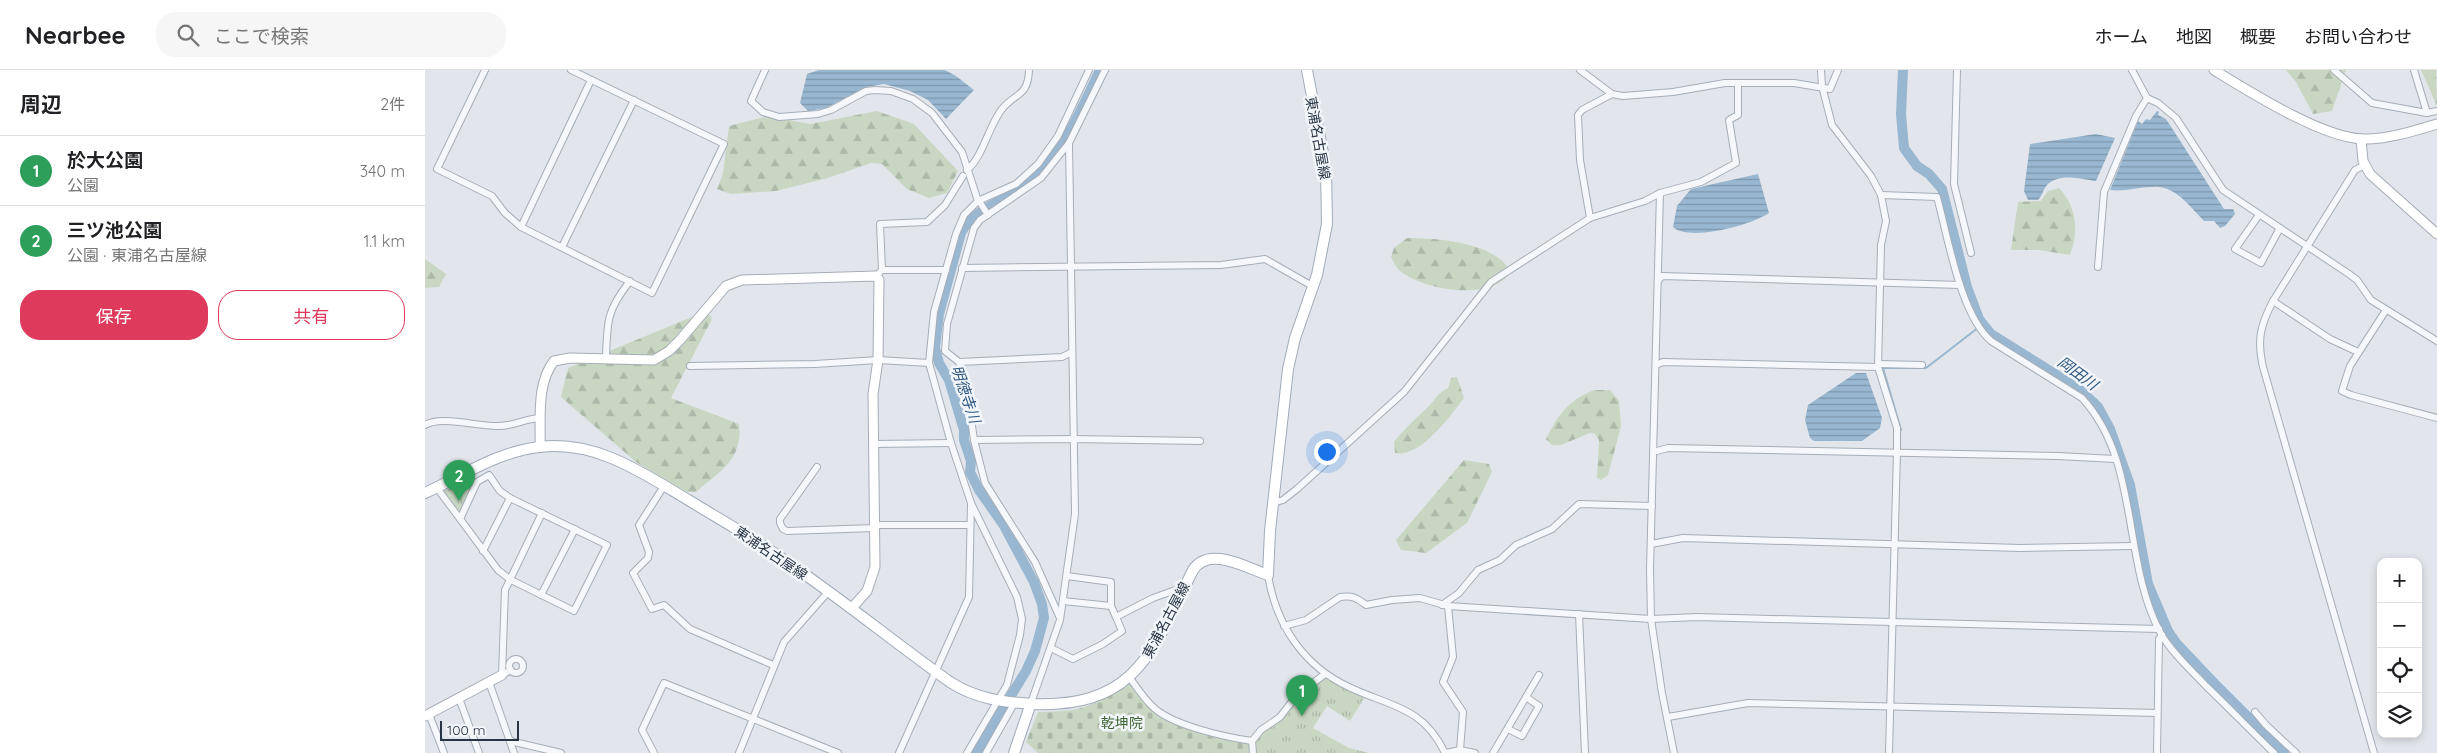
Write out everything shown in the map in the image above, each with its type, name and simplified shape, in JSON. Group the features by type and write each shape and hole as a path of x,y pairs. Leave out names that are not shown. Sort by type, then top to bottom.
{"main road":[{"name":"東浦名古屋線","path":"425,493 493,460 517,451 540,447 575,448 595,452 622,462 739,530 828,592 934,671 969,693 999,701 1061,704 1085,700 1109,691 1129,678 1153,650 1195,566 1207,558 1221,559 1268,575 1268,554 1288,369 1295,338 1314,287 1325,238 1327,207 1323,151 1307,73"},
{"path":"1014,753 1031,704"}],"street":[{"path":"485,70 437,169 492,196 521,227 652,293 724,144 571,70"},
{"path":"765,70 751,101 763,112 773,117 818,114 831,110 866,91 891,91 913,99 929,110 962,152 965,173 987,214"},
{"path":"851,609 867,591 872,579 876,554 873,394 878,360 880,224 924,223 930,221 945,204 965,173 1000,111 1025,90 1029,81 1029,70"},
{"path":"967,753 1007,685 1022,620 1017,597 971,503 951,443 929,363 933,318 960,222 969,209 1016,184 1038,164 1058,136 1089,70"},
{"path":"1060,620 1035,562 985,483 974,440 968,398 959,362 945,351 945,340 962,268 974,228 987,214 1041,178 1069,143 1105,70"},
{"path":"1299,70 1307,73"},
{"path":"1580,70 1612,94 1623,96 1738,83 1794,83 1823,89 1832,88 1838,70"},
{"path":"1821,70 1823,89 1832,125 1871,176 1881,195 1886,221 1881,245 1879,366 1897,428 1889,753"},
{"path":"1957,70 1954,184 1971,253"},
{"path":"2132,70 2147,98 2158,103 2177,118 2219,187 2357,280 2371,300 2385,310 2437,340"},
{"path":"2214,70 2292,114 2327,130 2361,139 2379,137 2437,124"},
{"path":"2334,70 2372,102 2427,112 2437,111"},
{"path":"2414,70 2427,112"},
{"path":"521,227 591,80"},
{"path":"1273,503 1283,500 1297,489 1405,392 1491,282 1590,218 1645,201 1660,193 1701,182 1736,163 1729,120 1738,115 1738,83"},
{"path":"1590,218 1580,160 1578,115 1582,110 1612,94"},
{"path":"2098,268 2103,192 2136,116 2147,98"},
{"path":"562,247 634,100"},
{"path":"2361,139 2365,165 2375,179 2437,234"},
{"path":"1031,704 1060,620 1075,514 1069,143"},
{"path":"2365,165 2355,170 2307,246 2273,301 2262,322 2260,332 2261,361 2374,753"},
{"path":"1660,193 1651,544 1651,619 1662,693 1674,753"},
{"path":"1881,195 1937,197 1960,285 1973,320 1984,335 2082,398 2093,410 2109,440 2124,487 2133,546 2142,585 2160,632 2191,670 2274,753"},
{"path":"2259,215 2235,249 2261,263 2280,228"},
{"path":"962,268 1221,265 1261,258 1276,263 1314,287"},
{"path":"540,447 543,382 546,372 554,361 570,358 654,360 662,356 680,340 726,286 741,280 946,270"},
{"path":"1658,281 1661,276 1960,285"},
{"path":"606,358 607,320 615,300 630,281"},
{"path":"2273,301 2330,339 2358,352"},
{"path":"2385,310 2350,366 2342,391 2437,418"},
{"path":"959,362 1062,357 1072,352"},
{"path":"690,366 815,364 878,360 929,363"},
{"path":"1656,365 1663,362 1922,365"},
{"path":"425,425 448,421 480,426 501,426 519,424 531,418 541,418"},
{"path":"974,440 1073,439 1200,442"},
{"path":"874,444 951,443"},
{"path":"1653,452 1668,448 1897,452 2115,459"},
{"path":"817,467 780,519 779,523 783,529 787,531 970,525"},
{"path":"437,488 498,570 511,580 573,611 607,544 510,498 500,491 489,475 477,482 461,518"},
{"path":"665,486 639,525 649,552 648,558 633,573 652,610 664,605 690,629 773,665"},
{"path":"483,551 510,498"},
{"path":"899,753 934,671 969,597 971,503"},
{"path":"1445,605 1459,593 1478,570 1500,560 1517,545 1552,529 1579,504 1652,506"},
{"path":"502,675 505,590 542,513"},
{"path":"541,595 575,529"},
{"path":"1651,544 1683,538 2020,548 2133,546"},
{"path":"1268,575 1272,596 1284,626 1300,649 1325,674 1349,688 1411,712 1433,730 1445,753 1460,750 1475,753"},
{"path":"1051,648 1073,659 1085,654 1122,631 1111,606 1111,582 1067,576"},
{"path":"1116,617 1170,591 1185,586"},
{"path":"1170,591 1177,592 1179,598"},
{"path":"739,753 773,665 784,642 828,592"},
{"path":"1284,626 1306,620 1340,597 1353,596 1366,605 1420,598 1445,605 1651,619 1697,617 2160,632"},
{"path":"1063,601 1111,606"},
{"path":"1445,605 1453,657 1443,682 1463,712 1460,750"},
{"path":"1579,614 1585,753"},
{"path":"2157,753 2160,632"},
{"path":"444,753 427,715 511,670"},
{"path":"1251,741 1261,730 1280,717 1297,695 1325,674"},
{"path":"1493,753 1539,675"},
{"path":"1129,678 1152,706 1170,718 1220,736 1251,741"},
{"path":"489,682 514,753"},
{"path":"654,753 642,730 664,683 838,753"},
{"path":"1507,729 1522,736 1539,706 1526,697"},
{"path":"459,698 479,753"},
{"path":"985,753 1015,702"},
{"path":"1668,717 1748,703 2157,713"},
{"path":"2255,712 2266,726 2296,753"},
{"path":"510,741 561,753"},
{"path":"1251,741 1253,753"}],"green space":[{"path":"2286,70 2346,70 2332,111 2313,114 2296,82"},
{"path":"2421,70 2436,70 2437,106"},
{"path":"877,111 914,124 958,171 947,193 929,198 907,189 882,164 871,163 828,178 776,191 731,194 717,189 723,173 729,126 768,116 810,124"},
{"path":"2059,188 2070,203 2075,220 2075,237 2070,255 2039,250 2011,250 2018,202 2041,201 2048,191"},
{"path":"1407,238 1448,241 1478,248 1502,261 1510,271 1502,281 1489,287 1474,290 1440,288 1424,283 1409,277 1399,270 1391,257 1394,248"},
{"path":"425,259 446,274 439,287 425,288"},
{"path":"704,312 710,315 712,319 671,398 739,424 739,436 737,447 728,464 696,492 687,492 636,462 561,397 568,368"},
{"path":"1457,377 1464,398 1451,415 1425,443 1405,453 1395,453 1394,442 1398,437 1439,394 1448,388 1451,378"},
{"path":"1594,390 1610,390 1619,401 1621,426 1608,475 1601,480 1597,478 1599,440 1595,434 1590,433 1561,445 1552,445 1546,439 1565,409 1577,399"},
{"path":"1464,460 1489,464 1492,472 1467,523 1426,553 1401,550 1396,540"},
{"path":"474,475 476,480 460,512 444,491"},
{"name":"乾坤院","path":"1129,677 1151,710 1159,717 1197,733 1250,744 1252,753 1038,753 1026,742 1038,712 1078,709 1088,706"},
{"path":"1326,677 1365,697 1350,721 1327,706 1313,728 1349,748 1369,753 1256,753 1253,741 1261,732 1275,726 1300,696"}],"water":[{"path":"819,70 945,70 974,90 946,119 928,100 910,91 884,84 866,87 826,108 808,111 800,103 807,74"},
{"path":"2157,111 2159,112 2158,115 2166,119 2224,209 2233,209 2235,214 2225,226 2220,228 2214,221 2204,221 2175,193 2161,187 2110,190 2138,121 2142,124 2146,119 2150,120"},
{"path":"2096,134 2115,138 2096,181 2060,178 2047,185 2038,200 2028,200 2024,191 2030,144"},
{"path":"1758,174 1769,213 1761,218 1735,227 1706,232 1692,233 1673,227 1677,206 1691,189"},
{"path":"1856,373 1866,373 1882,418 1880,428 1862,441 1814,441 1810,438 1805,420 1808,405"}],"waterway":[{"name":"明徳寺川","path":"976,753 1026,671 1035,651 1044,618 1042,604 1034,582 1003,524 979,490 970,472 971,461 964,440 964,430 949,380 939,363 935,348 939,314 961,233 974,217 1020,190 1041,173 1070,131 1100,70"},
{"name":"岡田川","path":"1903,70 1901,114 1904,148 1917,166 1929,174 1942,189 1967,287 1979,319 1991,334 2079,389 2098,407 2110,429 2130,485 2148,584 2168,631 2177,644 2213,682 2284,753"},
{"path":"1901,430 1883,368 1926,368 1983,324"}],"place":[{"name":"三ツ池公園","path":"459,501"},
{"name":"於大公園","path":"1302,716"}]}
